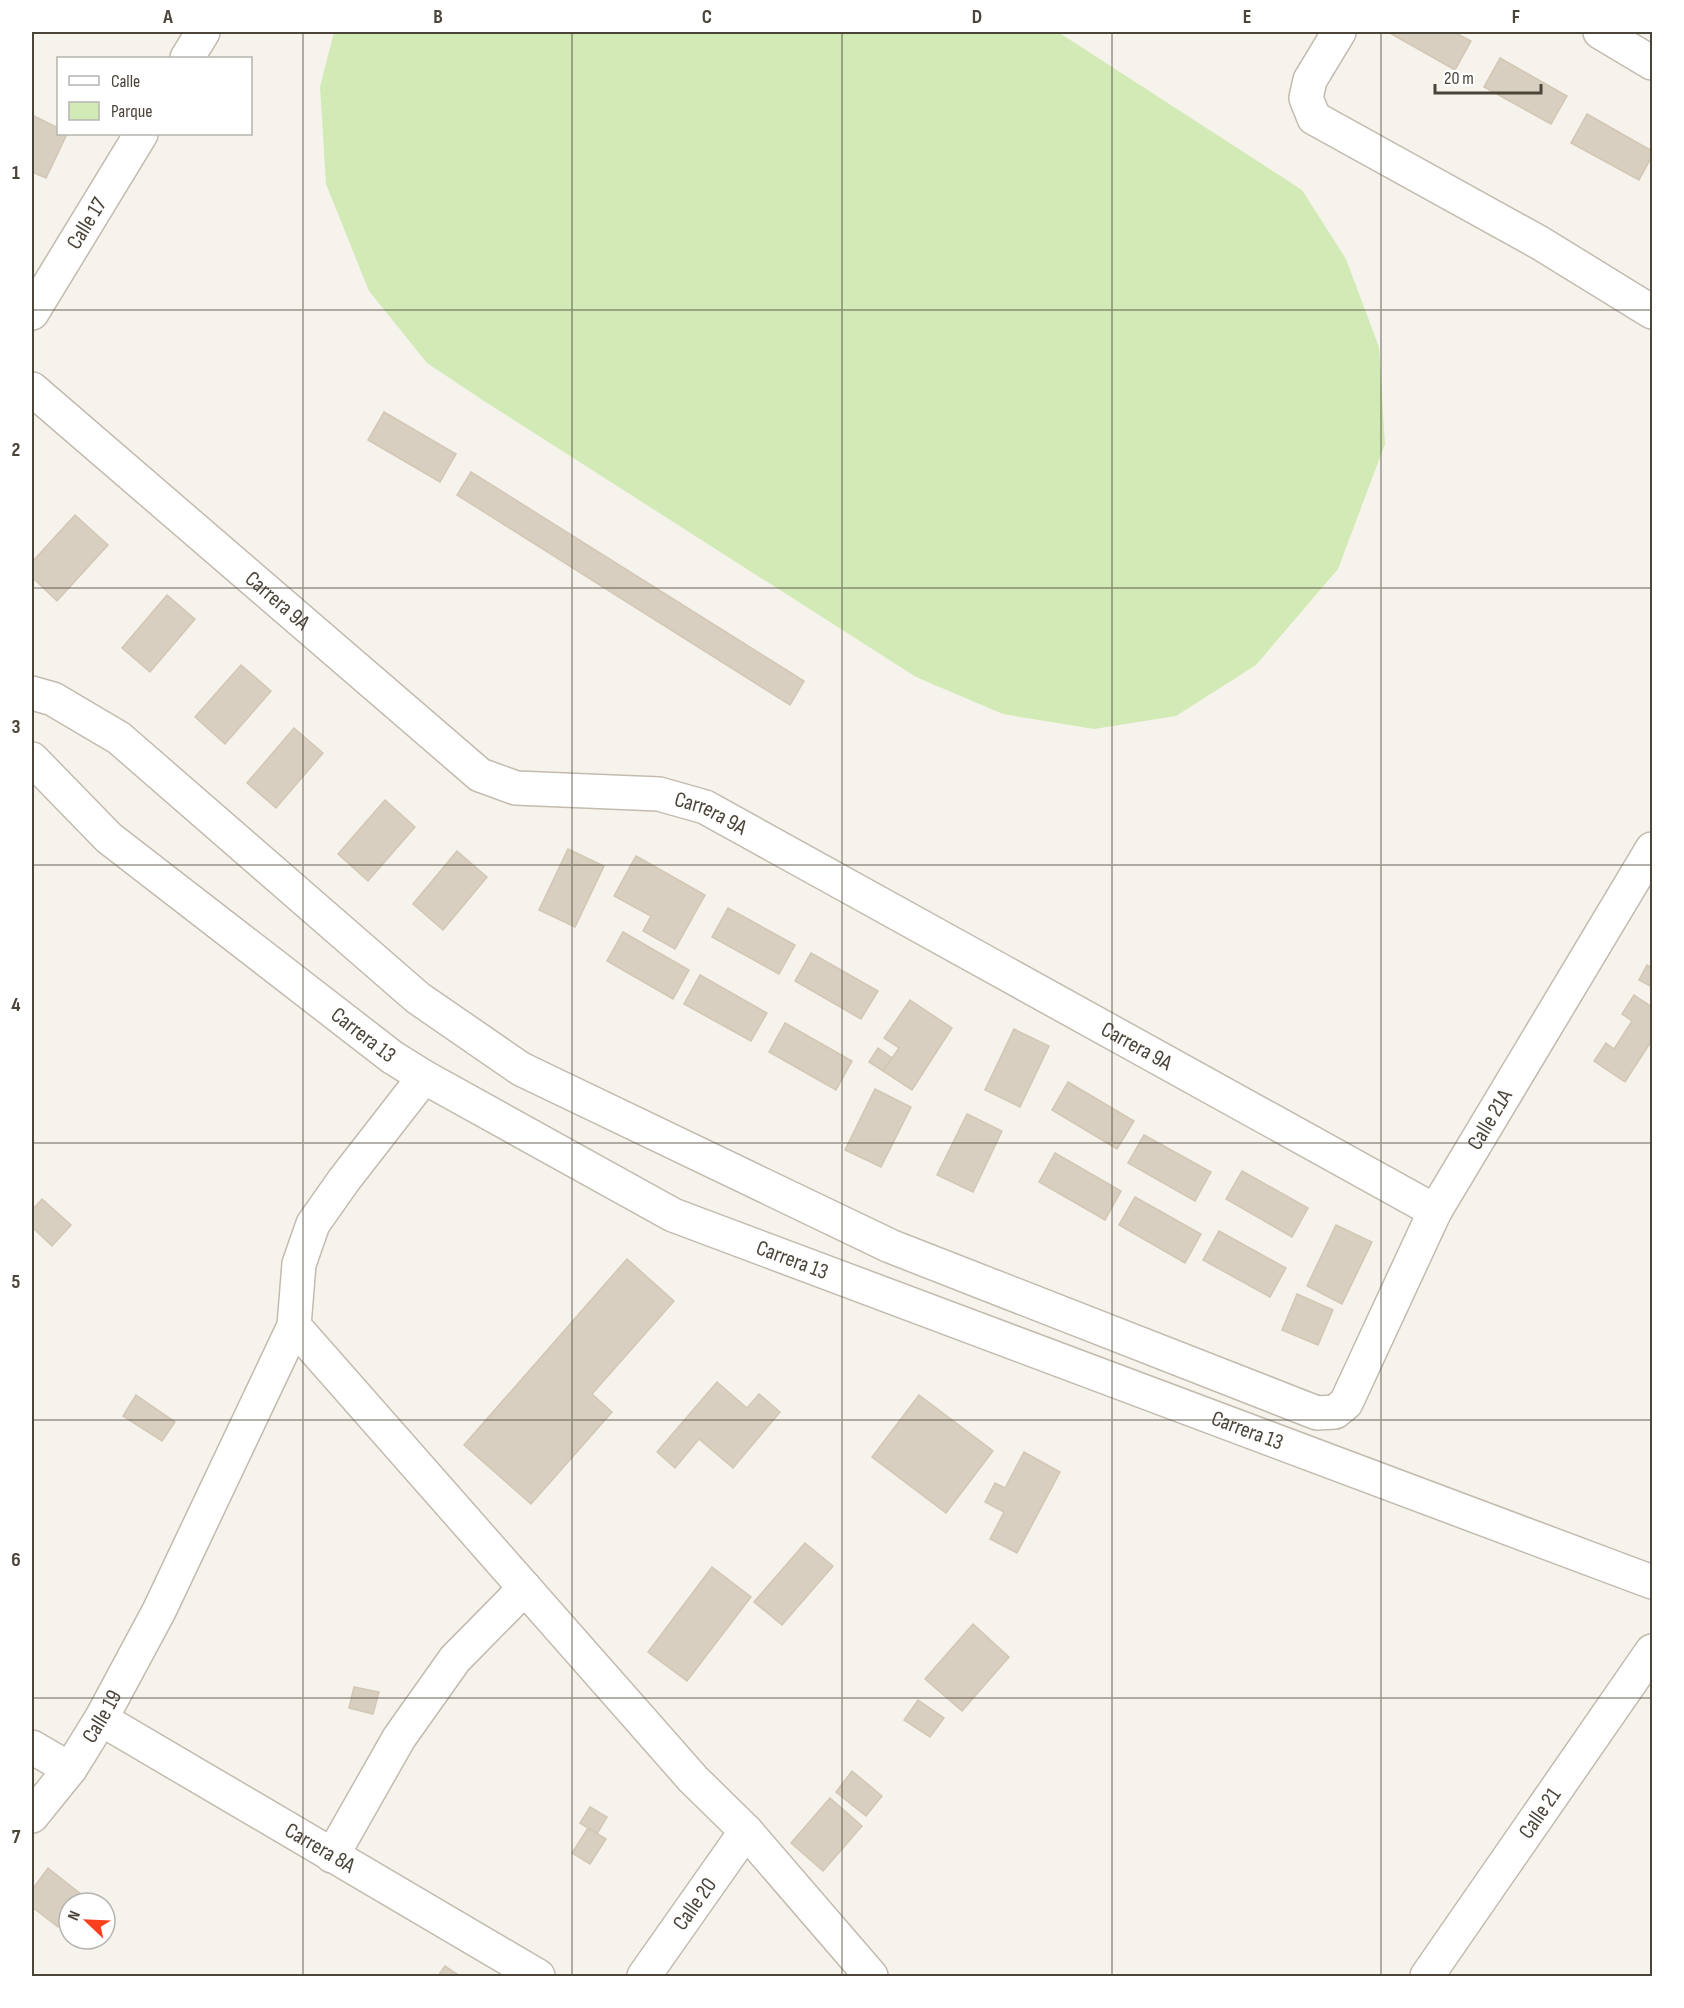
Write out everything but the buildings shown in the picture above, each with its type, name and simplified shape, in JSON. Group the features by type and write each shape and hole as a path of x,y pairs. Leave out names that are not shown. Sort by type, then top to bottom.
{"street":[{"path":"188,57 203,32"},
{"path":"1339,32 1310,80 1306,98 1314,118 1540,243 1653,312"},
{"path":"1608,34 1653,63"},
{"name":"Calle 17","path":"32,313 140,135"},
{"name":"Carrera 9A","path":"32,390 480,776 516,788 659,794 705,807 1435,1211"},
{"name":"Calle 21A","path":"32,693 52,699 119,738 418,998 521,1069 890,1246 1317,1413 1335,1412 1346,1403 1435,1211 1653,849"},
{"name":"Carrera 13","path":"32,759 109,838 392,1057 673,1215 1653,1582"},
{"path":"424,1077 313,1224 299,1264 294,1326 693,1779 746,1831 871,1977"},
{"name":"Calle 19","path":"32,1816 70,1769 101,1719 159,1611 294,1326"},
{"path":"332,1856 399,1738 454,1659 525,1587"},
{"name":"Calle 21","path":"1427,1977 1653,1651"},
{"name":"Carrera 8A","path":"101,1719 538,1977"},
{"path":"32,1747 70,1769"},
{"name":"Calle 20","path":"644,1977 746,1831"}],"green space":[{"path":"334,32 1058,32 1302,190 1346,259 1379,347 1385,444 1338,569 1256,665 1176,716 1094,729 1003,714 916,677 427,363 369,291 326,184 320,87"}]}
